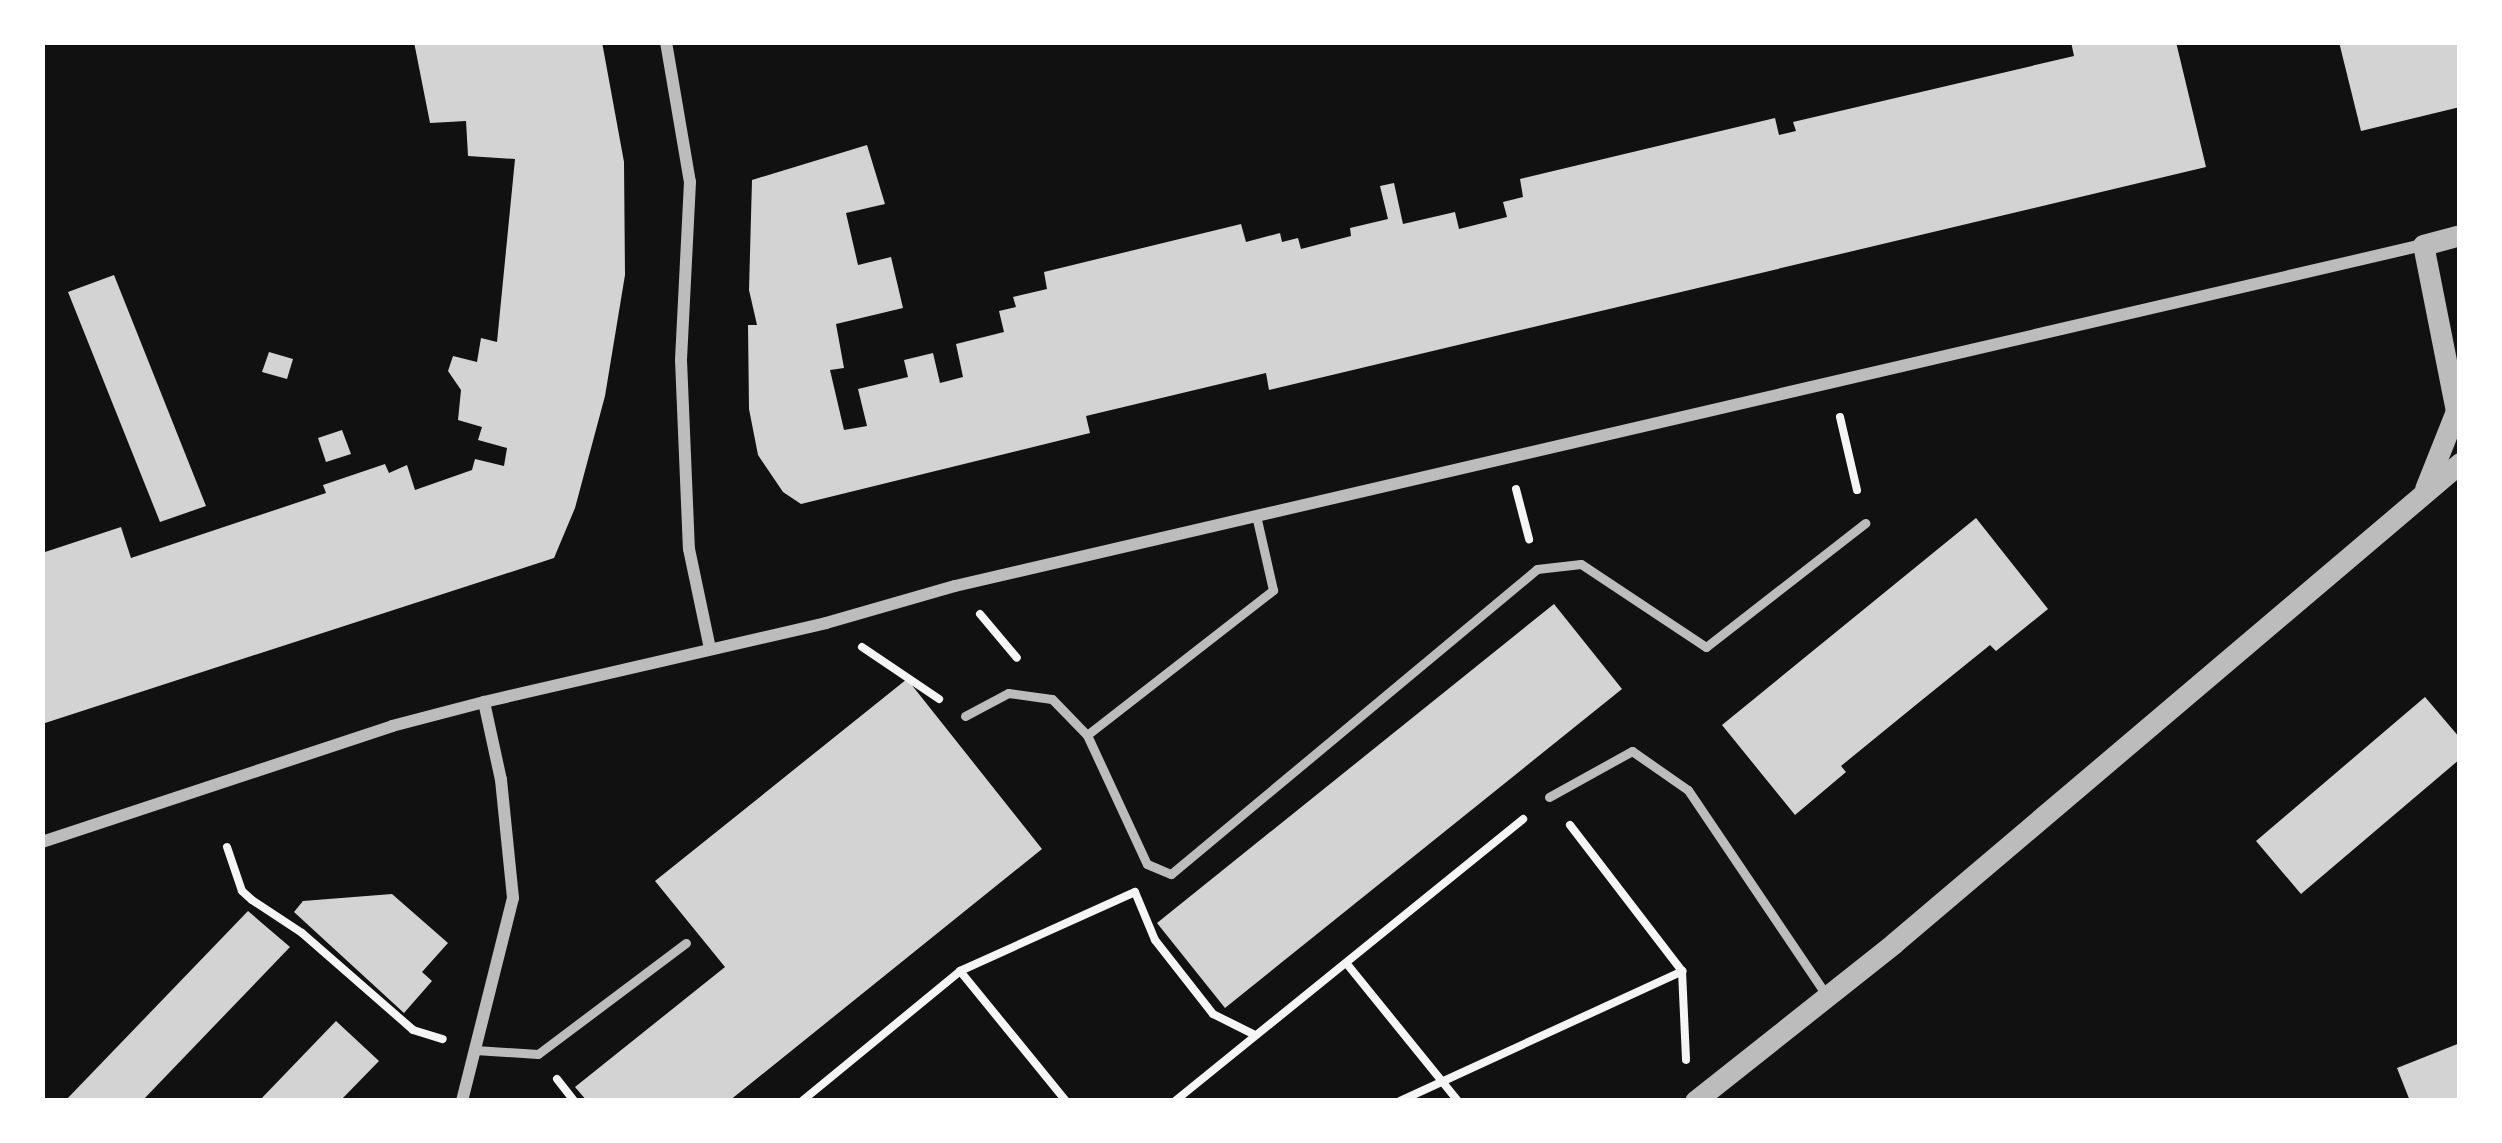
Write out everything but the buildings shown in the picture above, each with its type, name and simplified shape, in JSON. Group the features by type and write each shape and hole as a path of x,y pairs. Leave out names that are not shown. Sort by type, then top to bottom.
{"street":[{"path":"667,42 690,182 681,360 688,549 710,649"},
{"path":"42,842 392,726 484,702 1256,515 2460,235"},
{"path":"2422,495 2456,411 2423,245"},
{"path":"1690,1090 1828,998 2460,463"},
{"path":"462,1101 513,898 501,780 484,702"}],"lane":[{"path":"1087,735 1273,590 1256,515"},
{"path":"965,716 1008,693 1052,699 1087,735 1147,864 1171,874 1538,569 1581,564 1706,647 1865,523"},
{"path":"1549,797 1631,751 1688,790 1828,998"},
{"path":"475,1050 538,1054 686,943"}],"path":[{"path":"1831,381 1865,523"},
{"path":"1507,457 1538,569"},
{"path":"956,586 1052,699"},
{"path":"826,622 965,716"},
{"path":"1174,1101 1549,797 1682,971 1690,1090"},
{"path":"227,848 242,891 252,900 302,933 413,1030 475,1050"},
{"path":"802,1101 960,971 1135,892 1155,940 1213,1014 1253,1034"},
{"path":"1347,964 1458,1101"},
{"path":"960,971 1066,1101"},
{"path":"1400,1101 1682,971"}]}
